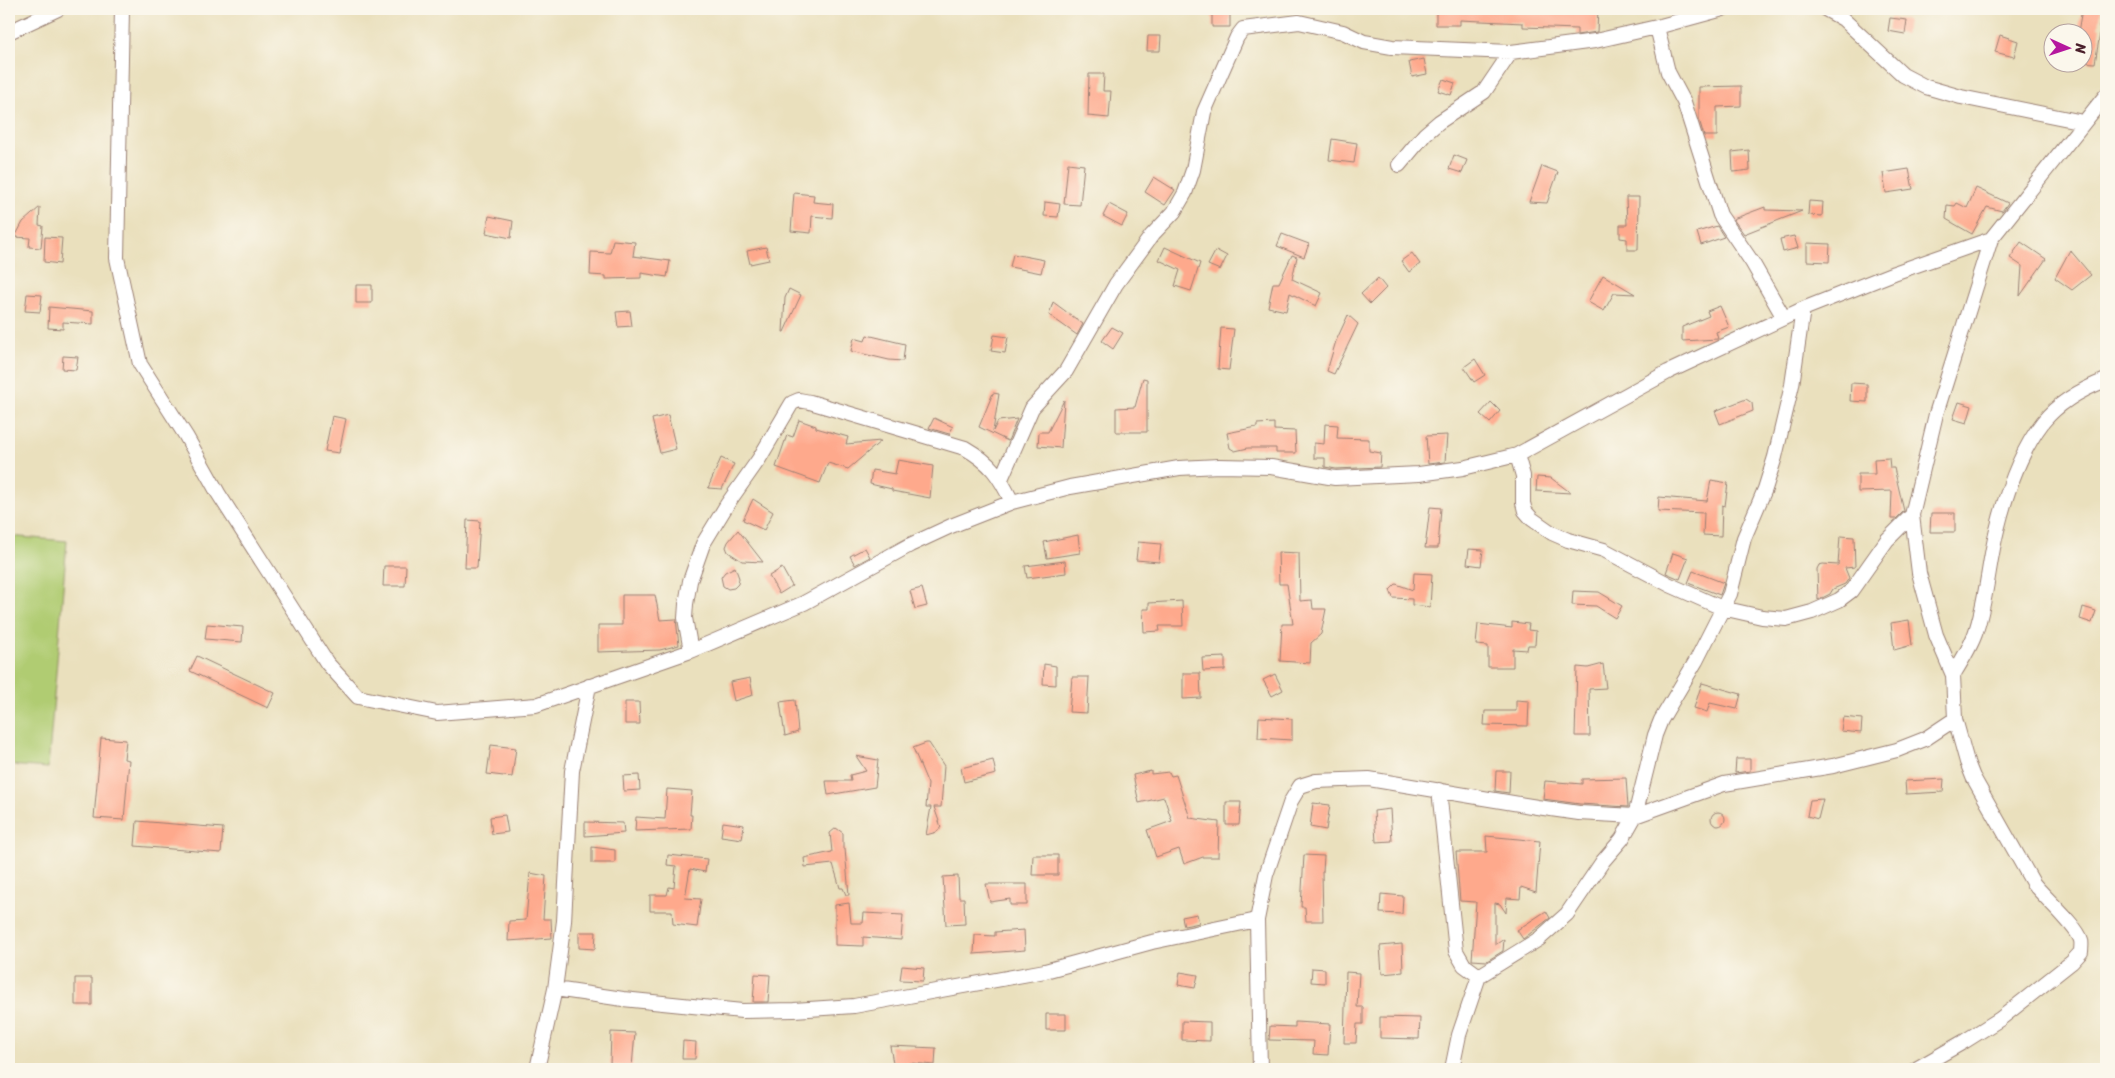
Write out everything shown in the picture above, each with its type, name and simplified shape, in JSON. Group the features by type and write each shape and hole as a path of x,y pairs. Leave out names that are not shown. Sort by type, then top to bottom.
{"street":[{"path":"9,32 58,9"},
{"path":"122,9 117,258 140,364 186,436 218,493 327,663 358,697 437,713 536,705 691,651 804,603 918,541 1012,502 1070,487 1179,468 1219,466 1271,467 1335,478 1419,474 1463,468 1517,455 1668,372 1803,309 1991,239"},
{"path":"1001,479 1032,408 1066,371 1116,284 1147,242 1174,212 1185,193 1192,170 1204,112 1237,37 1243,30 1299,22 1344,32 1364,42 1392,47 1511,52 1595,41 1723,9"},
{"path":"1825,9 1842,19 1903,75 1926,87 1961,97 2083,122"},
{"path":"1657,27 1668,72 1684,102 1720,215 1752,262 1784,318"},
{"path":"1399,165 1425,134 1439,122 1484,92 1511,52"},
{"path":"1916,1069 2000,1019 2072,962 2081,952 2082,941 2074,928 2033,883 1973,777 1955,718 1953,674 1936,635 1919,574 1912,515 1936,414 1991,239 2106,95"},
{"path":"1452,1069 1459,1034 1479,976 1539,939 1566,914 1603,861 1622,839 1635,816 1649,758 1661,720 1696,661 1732,587 1744,538 1765,489 1775,457 1792,385 1803,309"},
{"path":"1953,674 1974,636 1982,612 1997,531 2009,488 2026,451 2044,421 2070,398 2106,380"},
{"path":"691,651 685,618 686,604 690,581 703,544 728,503 759,459 792,403 799,400 810,402 964,448 982,458 994,468 1012,502"},
{"path":"1517,455 1523,476 1523,503 1525,511 1532,519 1552,533 1568,540 1604,550 1670,585 1722,608 1762,617 1786,619 1812,612 1839,600 1851,591 1887,540 1912,515"},
{"path":"537,1069 555,989 564,921 572,771 589,686"},
{"path":"1260,1069 1257,920 1266,875 1291,801 1300,786 1316,781 1368,779 1537,807 1635,816 1724,784 1833,766 1897,750 1925,738 1955,718"},
{"path":"1439,790 1456,951 1464,965 1479,976"},
{"path":"555,989 623,999 742,1011 854,1006 1045,971 1152,942 1257,920"}],"green space":[{"path":"9,536 67,541 48,768 9,765"}],"building":[{"path":"1212,9 1230,9 1230,27 1212,27"},
{"path":"1436,9 1598,9 1597,32 1577,35 1577,29 1523,27 1523,23 1460,20 1460,25 1436,25"},
{"path":"2082,9 2101,9 2099,27 2101,28 2095,63 2092,63 2092,22 2080,22"},
{"path":"1890,18 1907,20 1905,34 1888,31"},
{"path":"2000,35 2018,41 2014,57 1995,52"},
{"path":"1148,36 1161,36 1160,51 1147,51"},
{"path":"1424,59 1427,74 1412,77 1409,62"},
{"path":"1089,74 1104,74 1103,91 1111,91 1109,118 1088,116"},
{"path":"1443,79 1455,83 1451,95 1438,91"},
{"path":"1741,86 1741,106 1717,107 1717,136 1704,136 1699,119 1699,87"},
{"path":"1332,139 1357,143 1354,163 1329,160"},
{"path":"1749,150 1750,170 1733,172 1732,152"},
{"path":"1454,155 1467,160 1462,173 1449,169"},
{"path":"1068,163 1084,165 1080,205 1064,204"},
{"path":"1542,166 1558,172 1547,203 1529,202"},
{"path":"1909,169 1913,189 1886,193 1883,173"},
{"path":"1154,177 1175,190 1165,205 1145,192"},
{"path":"1976,188 2008,203 2002,211 1987,207 1972,234 1946,219 1947,205 1955,206 1957,203 1967,208"},
{"path":"794,193 814,195 813,202 833,204 832,218 812,216 811,233 791,231"},
{"path":"1626,197 1639,197 1638,250 1627,250 1627,239 1620,238 1620,225 1627,225"},
{"path":"1809,201 1823,202 1822,216 1808,215"},
{"path":"1045,202 1060,204 1058,217 1044,216"},
{"path":"1109,204 1128,214 1122,226 1103,216"},
{"path":"40,207 39,225 43,226 41,248 29,247 30,238 15,237 23,222"},
{"path":"1765,207 1765,210 1802,211 1744,234 1733,219"},
{"path":"489,216 513,221 511,238 486,233"},
{"path":"1717,226 1724,237 1701,245 1697,232"},
{"path":"1282,234 1309,244 1304,257 1277,246"},
{"path":"1794,236 1798,248 1783,252 1780,239"},
{"path":"45,237 62,238 60,264 44,262"},
{"path":"613,240 635,242 633,256 670,261 667,277 641,273 641,278 606,279 606,276 590,275 591,252 610,253"},
{"path":"2021,242 2046,259 2020,296 2022,266 2010,258"},
{"path":"1807,243 1830,244 1829,262 1807,261"},
{"path":"766,247 769,260 750,264 747,251"},
{"path":"1165,247 1200,263 1191,291 1175,286 1180,270 1159,260"},
{"path":"1216,250 1227,256 1220,270 1208,265"},
{"path":"2070,250 2091,275 2072,290 2055,278"},
{"path":"1412,253 1420,264 1409,272 1401,261"},
{"path":"1013,254 1044,260 1041,273 1010,267"},
{"path":"1292,255 1297,257 1292,279 1322,293 1316,306 1290,293 1286,311 1268,307 1273,283 1279,283"},
{"path":"1603,275 1635,294 1614,293 1604,311 1588,302"},
{"path":"1378,278 1386,288 1370,304 1361,294"},
{"path":"356,285 372,285 372,303 356,303"},
{"path":"789,289 801,295 783,332 785,298"},
{"path":"27,294 42,295 40,312 25,311"},
{"path":"1053,302 1083,324 1077,335 1049,315"},
{"path":"1720,306 1729,327 1716,332 1718,339 1682,341 1682,327 1709,316 1707,311"},
{"path":"49,307 93,311 93,324 63,322 63,329 48,328"},
{"path":"630,311 632,326 618,327 616,312"},
{"path":"1348,315 1358,324 1334,374 1327,371 1336,341"},
{"path":"1112,327 1123,333 1113,349 1102,341"},
{"path":"1221,328 1234,329 1229,370 1218,369"},
{"path":"867,335 905,344 903,361 889,360 851,351 854,338 865,341"},
{"path":"994,335 1008,337 1005,353 991,351"},
{"path":"63,356 78,357 76,370 62,369"},
{"path":"1475,359 1485,375 1474,382 1464,367"},
{"path":"1143,378 1147,379 1147,432 1116,432 1116,408 1135,407"},
{"path":"1851,383 1867,384 1867,402 1850,401"},
{"path":"993,393 999,394 993,431 998,421 1017,419 1008,441 979,427"},
{"path":"1746,399 1752,403 1753,411 1720,424 1715,411"},
{"path":"1064,400 1061,448 1038,446 1039,432 1048,432"},
{"path":"1491,402 1500,411 1490,423 1480,414"},
{"path":"1959,402 1972,406 1967,423 1953,419"},
{"path":"668,415 676,449 660,453 652,419"},
{"path":"332,416 346,419 339,453 325,451"},
{"path":"934,418 953,427 949,434 929,428"},
{"path":"799,420 816,426 816,428 848,437 846,444 881,441 848,469 828,463 820,483 776,467 787,435 793,437"},
{"path":"1274,423 1274,430 1295,431 1296,453 1276,453 1276,448 1248,448 1235,451 1230,448 1227,433 1257,427 1257,424"},
{"path":"1325,424 1338,425 1337,438 1369,439 1369,451 1381,453 1380,467 1336,469 1325,467 1325,458 1314,458 1314,443 1324,444"},
{"path":"1447,435 1445,462 1428,464 1426,436"},
{"path":"721,458 734,464 722,489 708,488"},
{"path":"1889,458 1890,468 1894,468 1904,511 1896,519 1891,519 1892,491 1858,492 1858,474 1875,474 1874,459"},
{"path":"898,460 933,466 930,498 892,491 892,489 870,484 872,470 895,474"},
{"path":"1537,477 1551,478 1571,493 1536,491"},
{"path":"1711,480 1728,483 1725,506 1722,505 1721,536 1703,535 1704,513 1658,511 1659,497 1707,501"},
{"path":"753,499 773,512 764,530 743,520"},
{"path":"1430,507 1441,508 1438,548 1425,548"},
{"path":"1931,513 1955,513 1955,532 1930,532"},
{"path":"467,520 480,521 477,568 465,568"},
{"path":"738,530 763,562 742,561 728,552 726,547 728,542"},
{"path":"1078,535 1080,553 1047,558 1044,542"},
{"path":"1840,536 1854,537 1855,567 1845,568 1849,578 1845,584 1833,589 1830,594 1818,600 1817,569 1819,565 1823,564 1838,565"},
{"path":"1138,542 1161,544 1159,562 1136,560"},
{"path":"865,548 870,557 855,565 850,556"},
{"path":"1469,549 1483,550 1481,566 1467,564"},
{"path":"1278,552 1299,553 1300,601 1312,600 1313,609 1326,609 1321,634 1311,643 1310,663 1280,661 1282,624 1293,624 1287,584 1279,584"},
{"path":"1673,553 1688,558 1680,579 1666,573"},
{"path":"1065,561 1066,573 1027,578 1025,566"},
{"path":"384,566 406,566 405,586 383,586"},
{"path":"735,567 739,578 738,584 734,588 728,589 723,586 721,577 725,572"},
{"path":"782,568 792,586 779,594 769,576"},
{"path":"1693,571 1724,583 1720,595 1688,583"},
{"path":"1414,573 1432,574 1430,607 1412,605 1412,599 1393,598 1390,590 1396,584 1413,590"},
{"path":"922,588 927,606 915,609 910,591"},
{"path":"1573,591 1599,592 1622,606 1615,618 1596,606 1572,605"},
{"path":"622,595 655,595 660,620 676,619 679,645 660,650 598,652 598,625 622,625"},
{"path":"1182,601 1183,626 1159,626 1160,631 1144,632 1143,609 1149,609 1149,603"},
{"path":"2083,607 2096,611 2092,623 2080,619"},
{"path":"1909,620 1912,645 1894,650 1891,623"},
{"path":"1512,622 1529,624 1528,630 1536,631 1535,645 1528,645 1527,650 1513,649 1513,667 1488,667 1488,646 1476,645 1478,624 1512,628"},
{"path":"207,624 243,627 242,642 205,639"},
{"path":"197,656 275,693 268,708 190,671"},
{"path":"1225,657 1225,670 1203,671 1202,658"},
{"path":"1044,664 1056,666 1056,685 1043,684"},
{"path":"1603,664 1606,688 1589,689 1590,736 1575,736 1577,667 1588,668"},
{"path":"1183,673 1200,673 1201,698 1183,699"},
{"path":"1275,674 1283,690 1272,696 1263,680"},
{"path":"1072,677 1089,677 1087,713 1069,712"},
{"path":"750,678 753,695 734,701 730,682"},
{"path":"1702,683 1741,694 1737,709 1710,703 1707,712 1694,708"},
{"path":"795,700 798,732 785,736 780,702"},
{"path":"1516,700 1529,701 1528,726 1484,725 1485,711 1516,711"},
{"path":"625,702 639,702 640,724 625,724"},
{"path":"1259,717 1292,719 1292,740 1258,738"},
{"path":"1843,717 1862,719 1861,733 1841,731"},
{"path":"101,738 126,740 124,759 129,760 124,820 94,818"},
{"path":"929,743 944,766 941,807 934,807 941,827 937,832 926,835 931,807 926,807 928,784 913,748"},
{"path":"491,745 516,748 512,777 487,774"},
{"path":"856,756 878,760 875,787 828,795 826,781 851,781 850,775 866,771"},
{"path":"1736,759 1750,759 1750,771 1735,773"},
{"path":"993,760 996,774 964,782 961,768"},
{"path":"1151,771 1151,774 1169,772 1171,776 1176,775 1190,818 1219,822 1218,857 1203,857 1184,864 1179,849 1156,857 1147,830 1172,821 1164,797 1139,803 1133,775"},
{"path":"1496,771 1510,771 1509,793 1495,791"},
{"path":"639,775 640,790 624,791 623,776"},
{"path":"1626,778 1628,807 1580,804 1543,799 1545,781 1582,784 1582,779"},
{"path":"1944,779 1943,792 1906,794 1905,781"},
{"path":"667,789 692,791 691,829 635,831 636,817 665,819"},
{"path":"1823,799 1818,819 1807,816 1810,800"},
{"path":"1226,802 1241,802 1239,825 1226,825"},
{"path":"1313,803 1330,805 1326,830 1310,827"},
{"path":"1390,809 1392,841 1376,842 1374,811"},
{"path":"1718,812 1723,814 1725,819 1723,824 1718,826 1713,824 1711,819 1713,814"},
{"path":"505,815 508,832 492,834 490,817"},
{"path":"137,821 223,828 221,853 135,846"},
{"path":"585,822 623,823 624,833 585,836"},
{"path":"723,822 744,825 742,839 721,836"},
{"path":"836,828 843,833 843,849 845,849 849,895 846,895 843,888 840,888 833,864 805,867 804,858 832,852 830,833"},
{"path":"1486,836 1540,841 1536,892 1521,887 1520,899 1507,898 1506,913 1500,904 1495,903 1495,945 1504,939 1503,951 1487,961 1472,960 1476,902 1460,901 1456,852 1487,852"},
{"path":"592,847 615,850 615,863 592,863"},
{"path":"668,855 707,859 705,872 690,869 685,898 701,899 697,927 673,924 672,911 650,911 650,895 667,895 669,887 674,888 676,866 667,865"},
{"path":"1033,855 1058,855 1058,875 1032,875"},
{"path":"1304,855 1324,856 1322,872 1323,921 1306,921 1305,907 1301,907"},
{"path":"530,873 546,876 543,919 551,919 552,938 508,941 509,921 526,920"},
{"path":"958,876 959,898 964,898 965,924 946,925 943,877"},
{"path":"986,884 1027,884 1027,905 1010,905 1010,899 990,902"},
{"path":"1381,894 1403,896 1402,914 1380,913"},
{"path":"849,903 851,923 863,923 864,913 903,915 901,940 863,937 863,946 835,945 835,905"},
{"path":"1546,911 1550,918 1523,939 1517,930"},
{"path":"1197,914 1199,923 1184,926 1182,917"},
{"path":"1024,930 1025,950 974,954 975,935 995,936 995,932"},
{"path":"579,932 596,932 595,949 579,948"},
{"path":"1402,944 1403,972 1382,974 1380,946"},
{"path":"902,966 924,968 923,981 900,980"},
{"path":"1312,968 1325,969 1325,983 1311,982"},
{"path":"1180,972 1198,975 1195,988 1178,985"},
{"path":"1346,972 1359,973 1357,1007 1363,1007 1363,1024 1357,1024 1356,1043 1344,1043"},
{"path":"755,974 770,975 768,1002 753,1002"},
{"path":"75,978 92,978 92,1005 75,1005"},
{"path":"1046,1014 1066,1014 1066,1030 1046,1030"},
{"path":"1380,1017 1420,1018 1419,1039 1380,1038"},
{"path":"1182,1021 1210,1022 1210,1041 1182,1040"},
{"path":"1295,1022 1330,1024 1328,1055 1313,1054 1314,1041 1269,1040 1270,1026 1295,1027"},
{"path":"611,1032 635,1033 632,1067 610,1065"},
{"path":"683,1041 696,1042 695,1059 682,1059"},
{"path":"890,1046 936,1048 935,1065 910,1063 910,1069 894,1069"}]}
